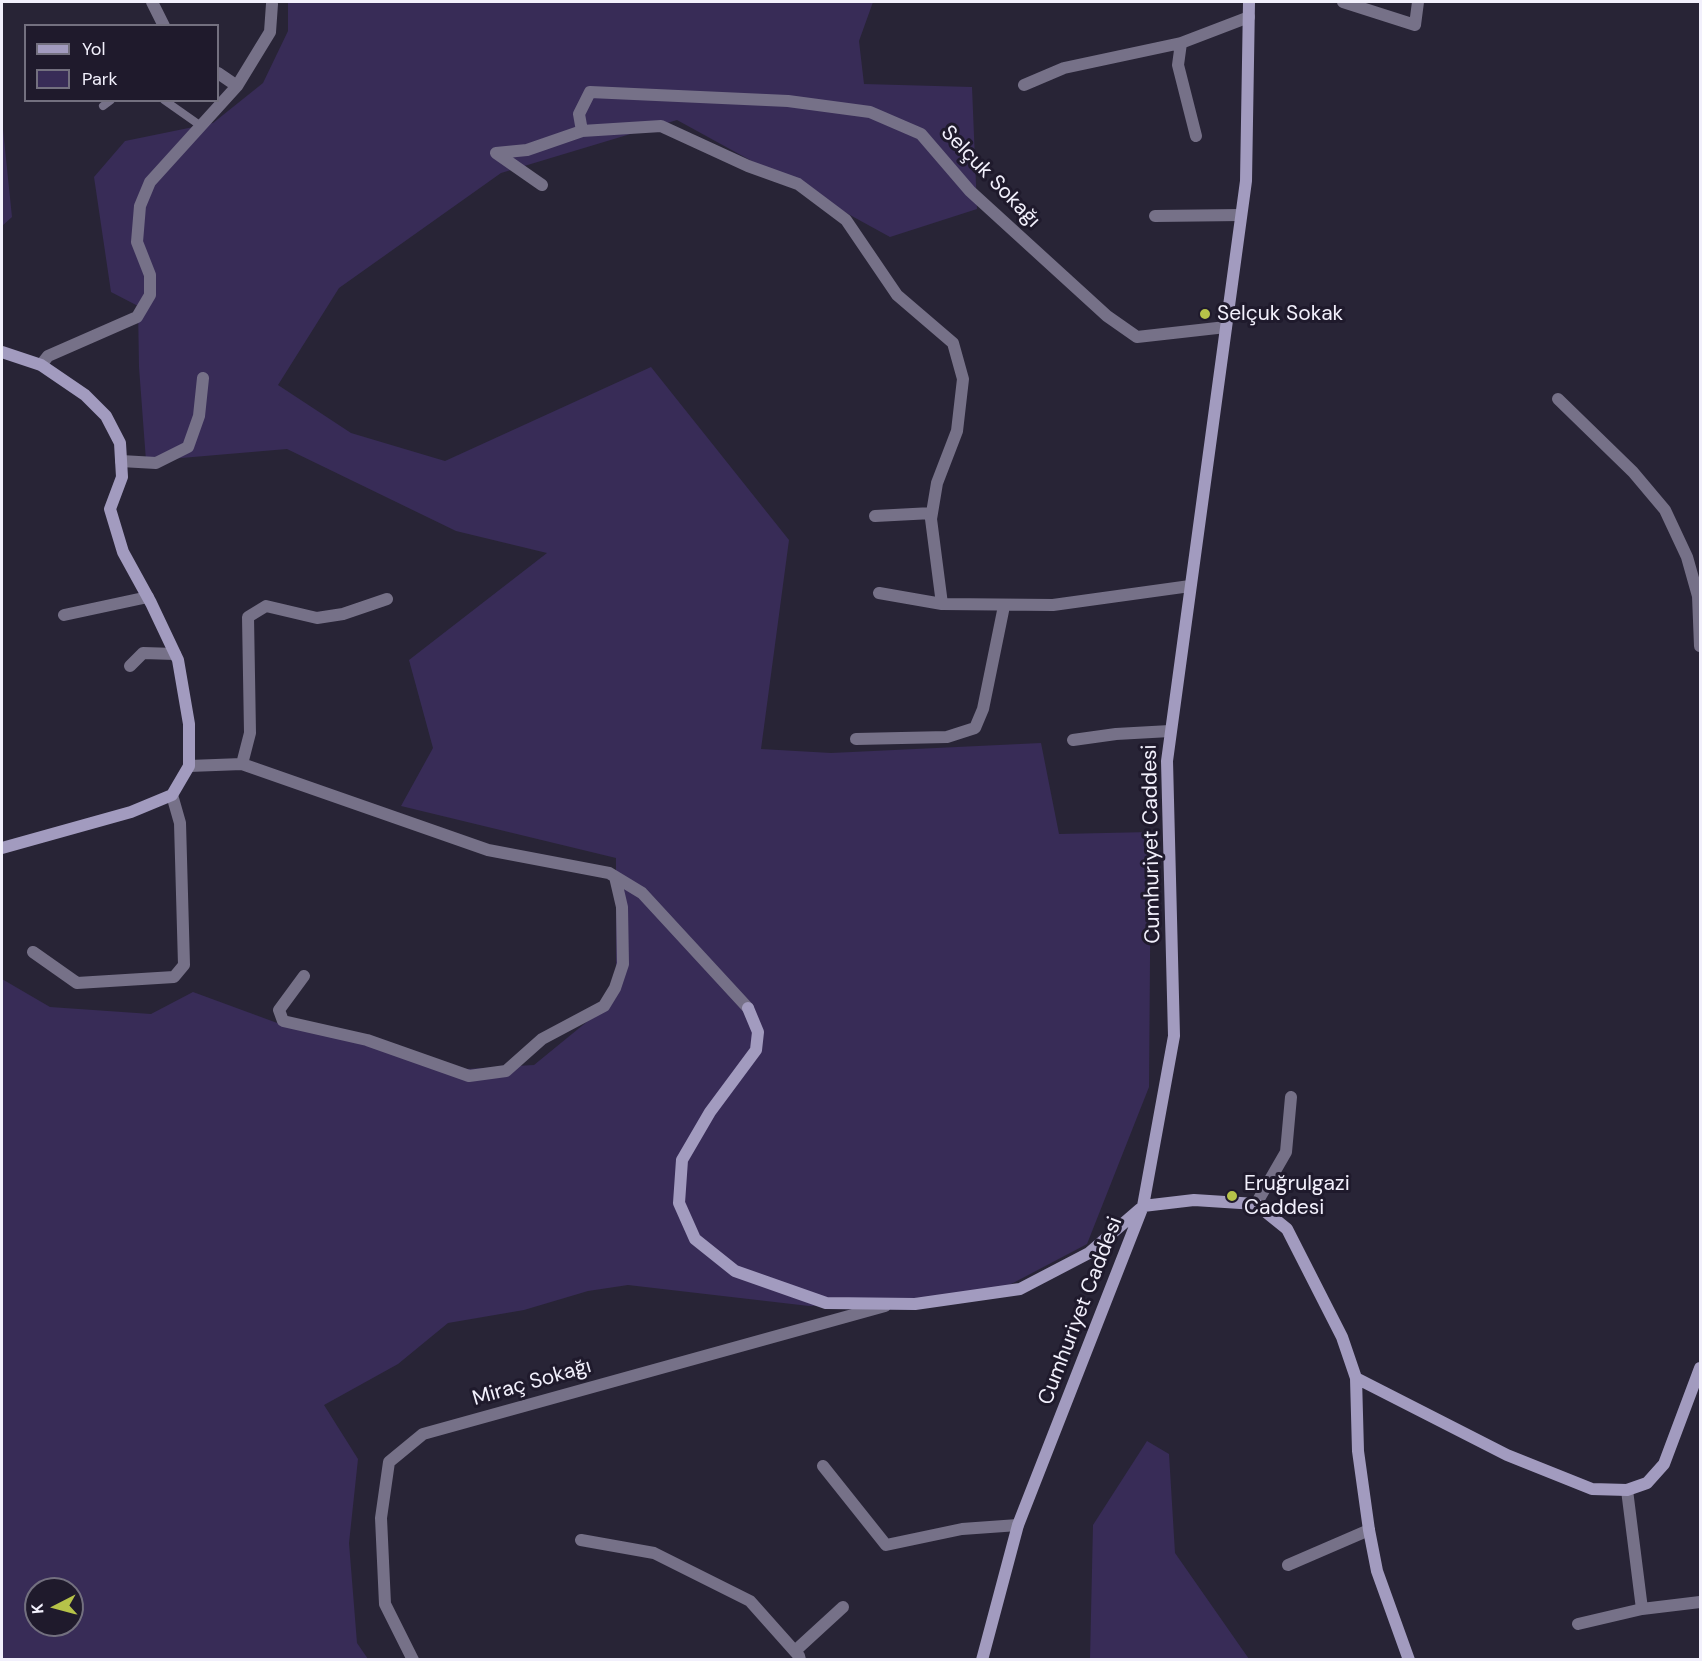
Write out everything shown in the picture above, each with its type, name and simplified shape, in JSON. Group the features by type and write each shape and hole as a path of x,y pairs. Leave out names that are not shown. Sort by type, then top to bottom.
{"street":[{"path":"152,2 163,24"},
{"name":"Cumhuriyet Caddesi","path":"981,1659 1018,1525 1143,1206 1174,1036 1167,761 1246,181 1249,2"},
{"path":"1343,2 1415,25 1418,2"},
{"path":"41,365 48,356 137,317 150,296 150,275 137,242 140,206 150,182 237,86 270,32 272,4"},
{"path":"1024,85 1064,68 1181,43 1249,18"},
{"path":"1181,43 1178,65 1196,136"},
{"path":"219,74 237,86"},
{"name":"Selçuk Sokağı","path":"582,131 579,114 590,92 788,101 870,112 921,134 970,191 1107,316 1137,337 1226,327"},
{"path":"542,185 496,153 527,150 582,131 662,126 748,166 798,184 846,220 897,295 953,343 963,379 957,431 938,483 932,513 934,550 942,604"},
{"path":"1155,216 1241,214"},
{"path":"2,352 41,365 85,395 106,416 120,443 122,477 110,509 123,552 148,597 178,660 189,724 189,766 172,795 131,812 2,848"},
{"path":"121,461 156,463 188,447 199,416 203,378"},
{"path":"1558,399 1633,472 1665,510 1687,557 1698,596 1701,646"},
{"path":"875,516 932,513"},
{"path":"879,593 942,604 1053,605 1190,586"},
{"path":"64,615 148,597"},
{"path":"242,764 250,734 248,617 266,606 317,618 343,614 387,599"},
{"path":"856,739 947,737 975,728 983,709 1004,606"},
{"path":"130,666 143,653 175,654"},
{"path":"1073,741 1116,734 1170,731"},
{"path":"189,766 242,764 488,850 609,873 642,893 748,1008 758,1032 756,1050 710,1112 682,1160 679,1203 695,1239 735,1271 826,1303 915,1304 1020,1289 1089,1253 1143,1206 1194,1200 1256,1204 1287,1229 1342,1337 1356,1378 1358,1451 1369,1530 1377,1571 1408,1659"},
{"path":"33,952 77,983 174,977 184,965 180,823 172,795"},
{"path":"304,976 279,1010 284,1021 367,1040 469,1076 506,1071 542,1039 604,1006 615,988 623,964 622,907 615,877"},
{"path":"1256,1204 1286,1152 1291,1097"},
{"name":"Miraç Sokağı","path":"413,1659 385,1604 381,1518 389,1462 423,1434 892,1304"},
{"path":"1356,1378 1507,1455 1592,1489 1627,1490 1647,1483 1664,1464 1701,1368"},
{"path":"824,1466 886,1545 962,1529 1018,1525"},
{"path":"1627,1490 1642,1609"},
{"path":"1288,1565 1369,1530"},
{"path":"580,1540 654,1553 750,1601 798,1655 843,1607"},
{"path":"1578,1624 1642,1609 1701,1602"}],"lane":[{"path":"167,102 201,126"}],"green space":[{"path":"288,2 873,2 859,41 864,84 972,87 977,209 890,237 677,120 501,173 339,288 278,385 351,433 445,461 651,367 789,540 761,749 831,753 1041,743 1059,834 1151,832 1149,1087 1087,1244 996,1292 809,1306 628,1285 588,1291 524,1310 448,1323 398,1364 324,1405 358,1459 349,1543 357,1643 368,1659 2,1659 2,979 50,1007 151,1014 193,992 280,1024 466,1069 534,1065 616,998 616,858 401,806 433,748 409,660 547,553 456,531 287,449 146,461 139,367 138,306 111,292 94,177 125,141 213,123 263,83 288,31"},
{"path":"2,120 12,217 2,226"},
{"path":"1147,1441 1169,1454 1175,1553 1249,1659 1090,1659 1093,1525"}],"place":[{"name":"Selçuk Sokak","path":"1205,314"},
{"name":"Eruğrulgazi Caddesi","path":"1232,1196"}]}
